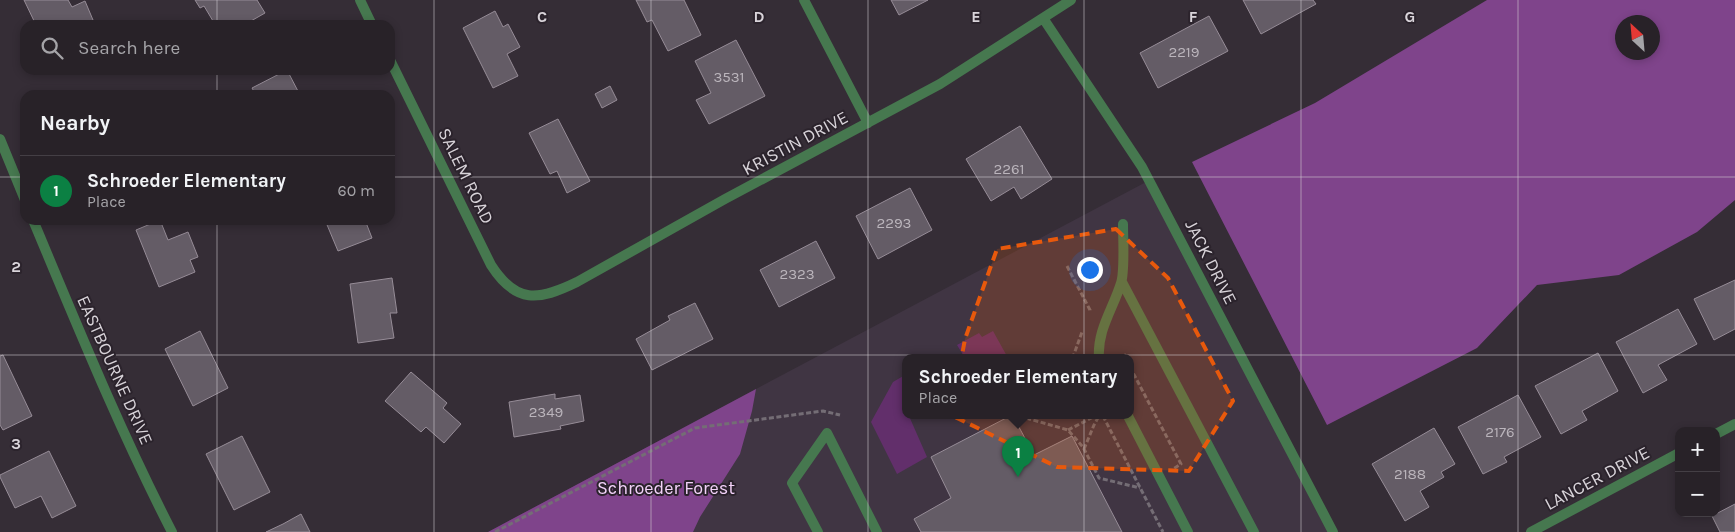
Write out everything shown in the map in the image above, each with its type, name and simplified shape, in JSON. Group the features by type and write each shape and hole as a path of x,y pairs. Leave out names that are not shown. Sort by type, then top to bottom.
{"street":[{"path":"360,0 370,20"},
{"path":"804,0 868,124"},
{"name":"KRISTIN DRIVE","path":"526,295 541,295 555,292 576,282 725,198 868,124 940,84 1071,0"},
{"name":"JACK DRIVE","path":"1043,18 1142,167 1333,532"},
{"name":"SALEM ROAD","path":"395,70 491,265 514,291 526,295"},
{"path":"0,139 20,188"},
{"path":"1099,354 1099,344 1104,327 1122,282 1123,224"},
{"name":"EASTBOURNE DRIVE","path":"35,225 84,341 153,495 172,532"},
{"path":"1122,282 1254,532"},
{"path":"1130,419 1188,532"},
{"path":"1720,432 1735,424"},
{"path":"818,532 792,482 827,433 877,532"},
{"name":"LANCER DRIVE","path":"1530,532 1675,455"}],"path":[{"path":"1067,266 1090,310 1087,319"},
{"path":"1074,354 1083,329"},
{"path":"1134,375 1181,464 1168,472"},
{"path":"495,532 695,428 823,411 840,415"},
{"path":"1029,419 1068,430 1084,449 1099,478 1140,488"},
{"path":"1068,430 1089,419"},
{"path":"1084,449 1097,419"},
{"path":"1105,419 1163,532"}],"highlighted area":[{"path":"1116,229 1168,278 1233,401 1189,471 1057,467 951,415 965,339 997,249"}],"shaded area":[{"path":"1148,181 1332,532 488,532"},
{"path":"993,331 1006,354 963,354 957,345 979,333 982,337"},
{"path":"902,377 902,419 910,419 927,457 897,474 871,422 893,382"}],"green space":[{"path":"1487,0 1735,0 1735,200 1697,232 1619,275 1537,285 1477,348 1327,425 1192,162 1315,103"},
{"name":"Schroeder Forest","path":"756,389 740,454 700,517 693,532 488,532"}],"building":[{"path":"24,0 68,0 72,7 85,1 93,20 34,20"},
{"path":"195,0 257,0 265,13 253,20 212,20 204,6 200,8"},
{"path":"636,0 684,0 701,35 668,51 652,20 647,22"},
{"path":"891,0 928,0 899,15"},
{"path":"1243,0 1313,0 1316,4 1261,34"},
{"path":"495,11 503,27 508,24 520,47 507,54 518,76 493,88 463,28"},
{"path":"1209,16 1228,51 1158,88 1140,53"},
{"path":"736,40 765,96 709,124 696,100 711,93 695,61"},
{"path":"277,75 290,75 297,90 253,90 252,88"},
{"path":"610,86 617,100 602,108 595,94"},
{"path":"558,119 590,181 567,193 557,171 550,174 529,133"},
{"path":"1020,126 1052,179 1021,199 1014,187 991,201 966,159"},
{"path":"910,188 932,230 878,259 856,216"},
{"path":"148,225 162,225 168,240 188,232 198,257 190,260 195,272 159,287 136,230"},
{"path":"327,225 367,225 372,238 338,251"},
{"path":"816,241 835,278 779,307 760,270"},
{"path":"392,278 397,313 390,313 394,338 358,343 350,284"},
{"path":"1735,280 1735,329 1714,340 1694,299"},
{"path":"695,303 713,339 652,370 636,339 670,320 668,316"},
{"path":"1678,309 1697,344 1658,365 1667,380 1643,393 1616,342"},
{"path":"200,331 228,388 193,406 165,349"},
{"path":"1598,353 1618,391 1582,411 1587,420 1561,434 1535,386"},
{"path":"3,355 32,416 3,430 0,425 0,356"},
{"path":"411,372 447,403 443,408 461,424 444,443 426,427 421,432 385,401"},
{"path":"555,394 555,399 580,395 584,421 560,426 561,429 514,437 509,402"},
{"path":"1518,395 1541,437 1504,457 1507,462 1483,474 1458,427"},
{"path":"1004,419 1015,419 1034,455 1072,436 1122,532 921,532 914,519 951,498 931,457"},
{"path":"1434,428 1455,464 1441,472 1444,477 1420,491 1429,507 1405,521 1372,464"},
{"path":"242,436 270,492 234,510 206,454"},
{"path":"49,451 76,506 52,518 41,496 15,508 0,477 0,475"},
{"path":"1735,504 1735,532 1720,532 1712,517 1720,517 1720,512"},
{"path":"301,514 310,532 266,532 283,524"}],"place":[{"name":"Schroeder Elementary","path":"1018,477"}]}
